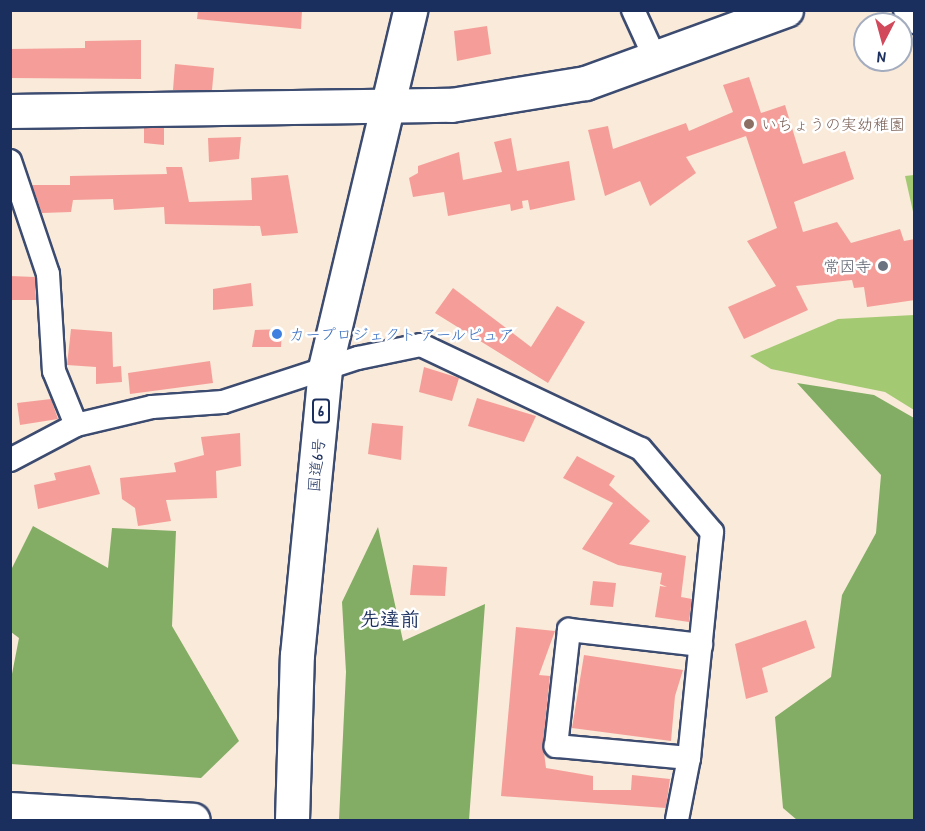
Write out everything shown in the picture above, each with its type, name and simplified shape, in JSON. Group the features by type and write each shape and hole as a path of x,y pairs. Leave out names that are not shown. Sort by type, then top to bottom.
{"main road":[{"name":"国道6号","path":"292,820 297,655 325,368 410,10"},
{"path":"10,111 385,108 451,105 585,83 786,10"},
{"path":"10,809 193,820"}],"street":[{"path":"633,10 655,58"},
{"path":"906,10 915,22"},
{"path":"10,161 48,274 54,371 76,424"},
{"path":"10,460 76,424 152,407 223,402 325,368 421,345 641,450 712,531 689,758 677,820"},
{"path":"689,758 556,746 557,734 569,630 701,645"}],"green space":[{"path":"914,175 914,216 905,176"},
{"path":"914,315 914,410 885,392 771,369 750,356 838,319"},
{"path":"797,383 874,395 914,418 914,820 797,820 783,808 775,717 831,677 842,595 876,533 881,475"},
{"path":"33,526 108,568 112,528 176,531 172,626 239,741 201,778 11,764 11,679 19,638 11,632 11,570"},
{"path":"378,527 403,641 485,604 469,820 339,820 346,672 342,602"}],"building":[{"path":"198,10 302,10 301,29 197,19"},
{"path":"487,26 491,54 457,61 454,31"},
{"path":"141,40 141,79 10,78 10,49 85,48 85,41"},
{"path":"175,64 214,68 212,90 173,90"},
{"path":"749,77 761,113 785,105 803,164 845,151 854,179 794,202 803,232 837,222 851,243 900,229 904,241 915,239 915,300 867,307 864,287 854,288 852,280 796,286 808,310 744,339 728,307 776,286 747,241 777,228 746,136 686,157 696,173 650,206 640,181 605,196 588,130 608,126 613,149 686,123 689,131 733,112 723,85"},
{"path":"144,128 164,128 164,145 144,143"},
{"path":"241,137 239,159 209,162 208,138"},
{"path":"511,138 517,171 569,161 575,200 530,210 528,200 522,201 523,208 511,211 510,204 448,216 444,192 413,197 409,178 418,173 418,166 459,152 463,180 502,172 494,142"},
{"path":"166,167 182,167 189,202 252,200 251,178 288,175 298,233 262,236 260,226 165,224 164,207 114,210 113,199 73,200 71,212 42,213 32,185 70,185 70,176 167,174"},
{"path":"10,276 35,277 36,300 10,300"},
{"path":"251,283 253,306 213,310 213,289"},
{"path":"453,288 531,347 557,306 585,322 548,383 435,313"},
{"path":"71,329 112,332 113,367 121,366 122,382 96,384 96,367 67,365"},
{"path":"282,329 281,347 252,347 255,330"},
{"path":"210,361 213,383 130,394 128,373"},
{"path":"424,367 459,378 452,401 419,392"},
{"path":"477,398 536,416 524,442 468,426"},
{"path":"51,399 58,419 20,425 17,403"},
{"path":"372,423 403,426 401,460 368,454"},
{"path":"240,433 241,466 216,471 217,498 166,500 171,521 138,526 135,508 122,499 120,478 176,472 174,463 204,455 201,437"},
{"path":"577,456 615,476 609,485 650,521 629,544 686,556 681,597 692,599 689,622 655,617 660,586 667,587 660,584 662,573 618,565 582,549 613,503 563,478"},
{"path":"90,465 100,494 38,509 34,485 56,480 54,473"},
{"path":"413,565 447,567 445,596 410,595"},
{"path":"593,581 616,583 613,607 590,605"},
{"path":"806,620 815,648 762,668 768,692 746,699 735,644"},
{"path":"516,627 555,631 539,675 550,676 543,744 546,768 593,776 593,790 631,790 632,775 670,779 666,808 501,796"},
{"path":"584,655 683,670 675,696 671,741 572,728"}],"place":[{"name":"いちょうの実幼稚園","path":"749,124"},
{"name":"常因寺","path":"883,266"},
{"name":"カープロジェクト アールピュア","path":"277,334"}],"district":[{"name":"先達前","path":"390,618"}]}
